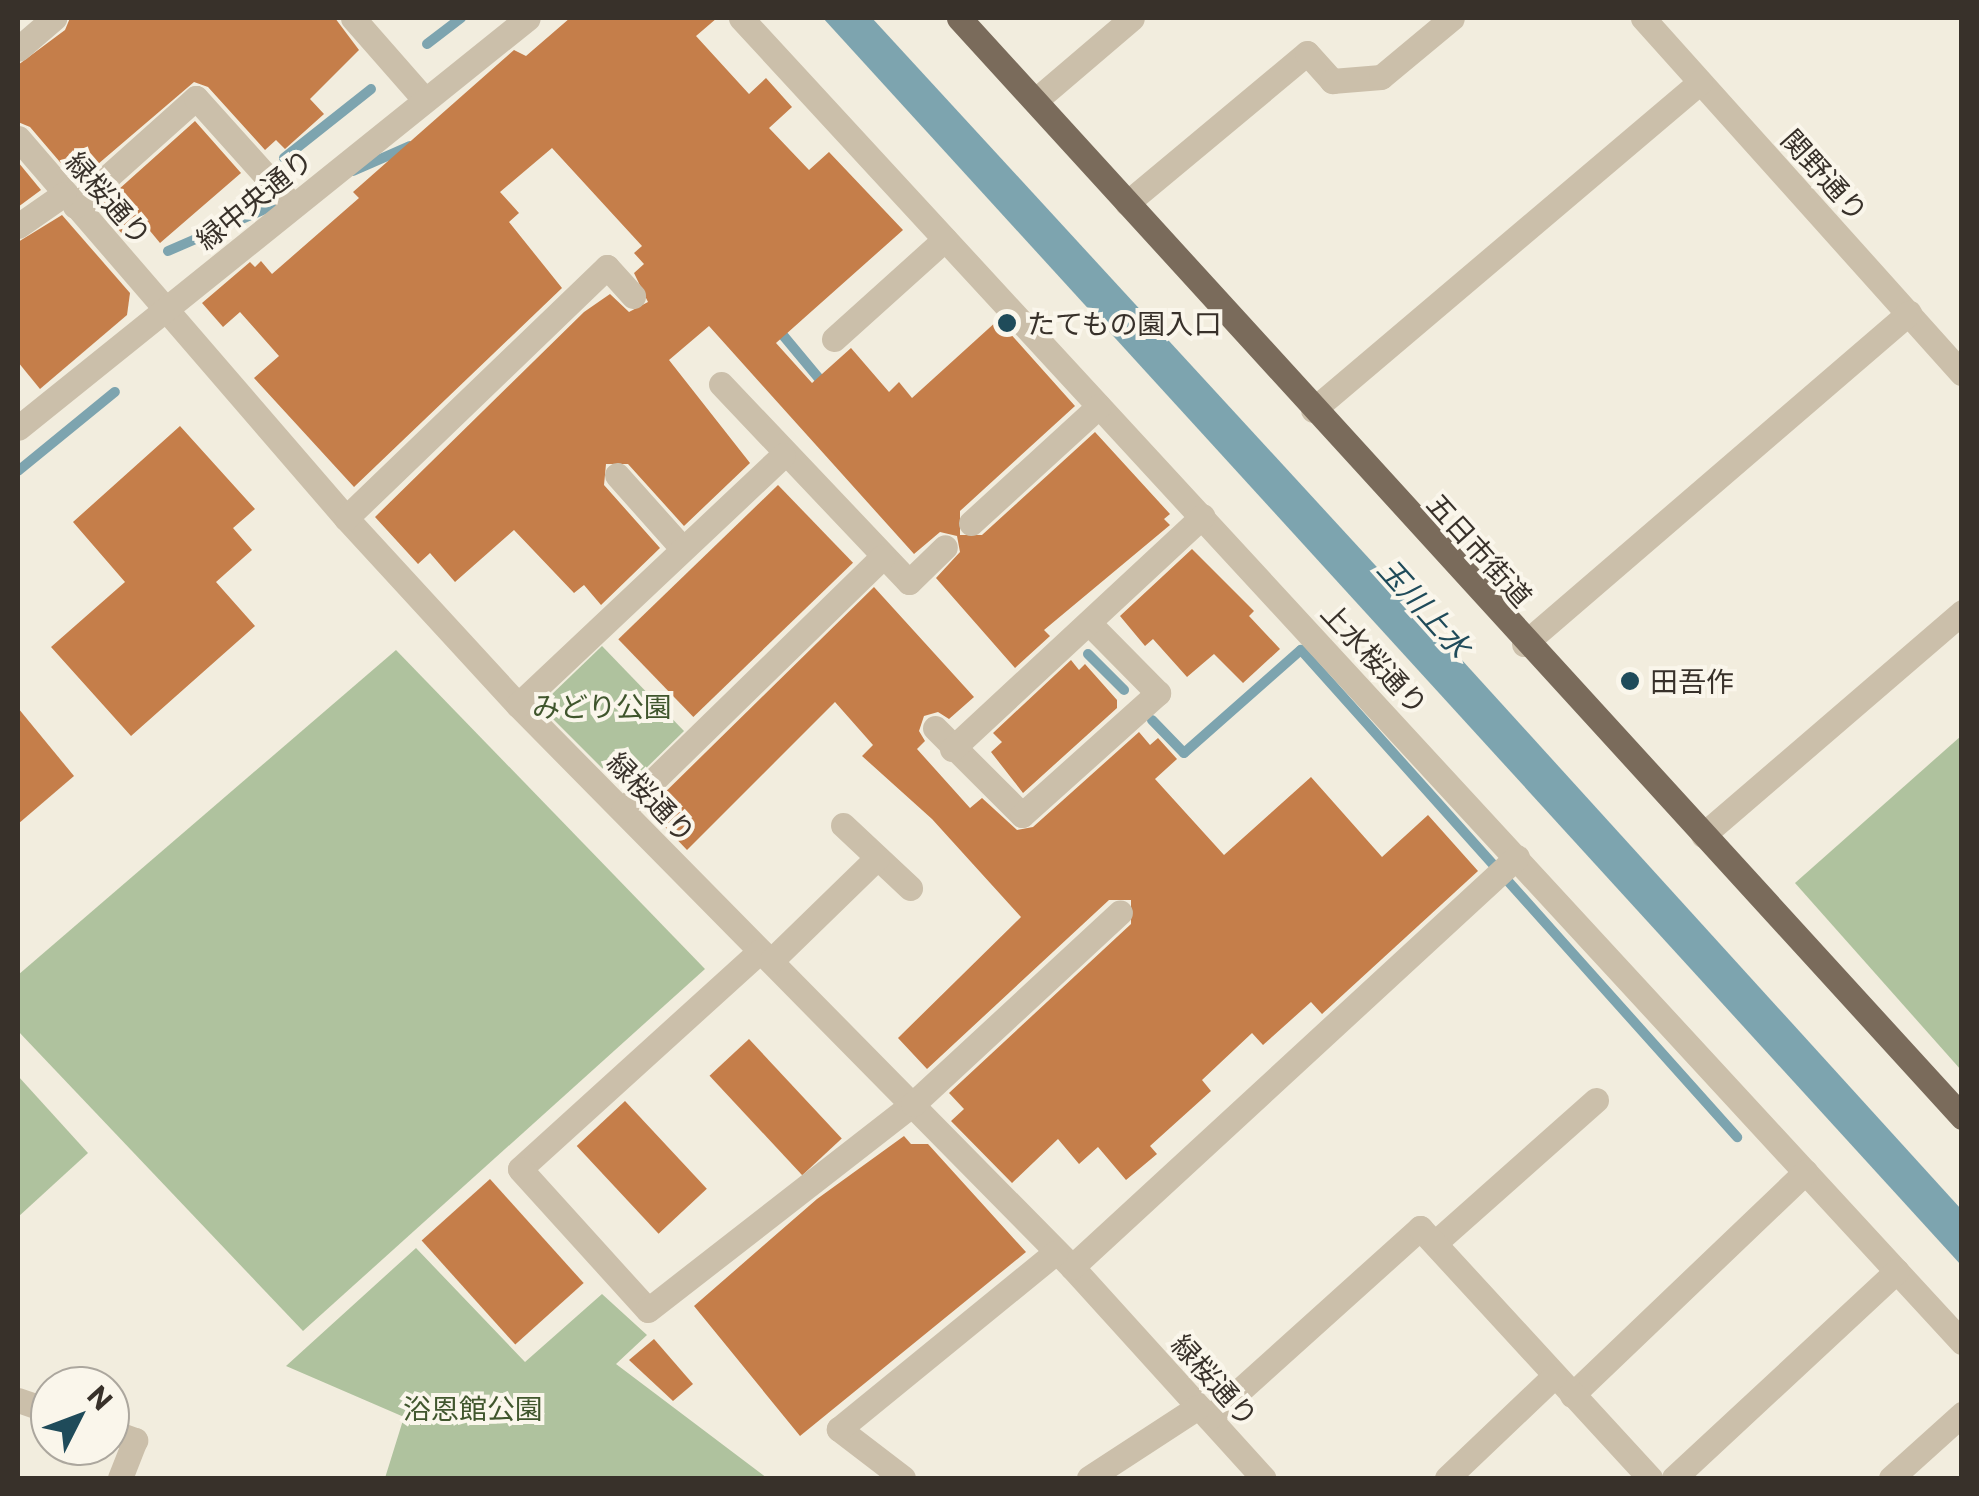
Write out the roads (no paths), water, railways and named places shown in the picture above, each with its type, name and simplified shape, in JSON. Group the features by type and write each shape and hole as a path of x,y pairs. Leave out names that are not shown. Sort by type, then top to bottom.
{"main road":[{"name":"五日市街道","path":"959,18 1524,644 1962,1117"}],"street":[{"path":"18,49 54,18"},
{"path":"353,18 425,100"},
{"name":"緑中央通り","path":"18,428 528,18"},
{"name":"上水桜通り","path":"741,18 1203,516 1505,867 1805,1172 1962,1342"},
{"path":"1036,100 1132,18"},
{"path":"1128,203 1307,54 1332,81 1381,77 1452,18"},
{"name":"関野通り","path":"1643,18 1962,372"},
{"path":"1313,410 1700,82"},
{"path":"18,226 70,200 196,98 293,206"},
{"name":"緑桜通り","path":"18,138 346,518 518,705 1064,1260 1263,1478"},
{"path":"834,339 945,240"},
{"path":"346,518 607,267 633,296"},
{"path":"1524,644 1909,312"},
{"path":"720,384 783,455 909,582 945,547"},
{"path":"971,523 1100,406"},
{"path":"518,705 783,455"},
{"path":"616,475 682,548"},
{"path":"952,748 1203,516"},
{"path":"623,810 883,556"},
{"path":"1704,835 1962,612"},
{"path":"934,728 1022,814 1158,693 1090,624"},
{"path":"843,825 910,888"},
{"path":"878,858 520,1169 648,1310 912,1104 1120,912"},
{"path":"904,1478 839,1429 1064,1260 1505,867"},
{"path":"1436,1242 1596,1100"},
{"path":"1447,1478 1563,1386 1805,1172"},
{"path":"1089,1478 1203,1412 1420,1228 1650,1478"},
{"path":"1674,1478 1896,1272"},
{"path":"1891,1478 1962,1414"}],"water":[{"path":"823,18 872,18 1421,615 1961,1209 1961,1265"}],"waterway":[{"path":"427,44 461,18"},
{"path":"284,158 371,89"},
{"path":"353,171 410,146"},
{"path":"168,251 286,200"},
{"path":"777,328 827,388"},
{"path":"18,471 115,392"},
{"path":"1152,720 1184,753 1301,650 1737,1137"},
{"path":"1088,654 1124,690"}],"place":[{"name":"たてもの園入口","path":"1007,323"},
{"name":"田吾作","path":"1630,681"}],"water label":[{"name":"玉川上水","path":"1425,607"}],"park label":[{"name":"みどり公園","path":"602,706"},
{"name":"浴恩館公園","path":"473,1408"}]}
